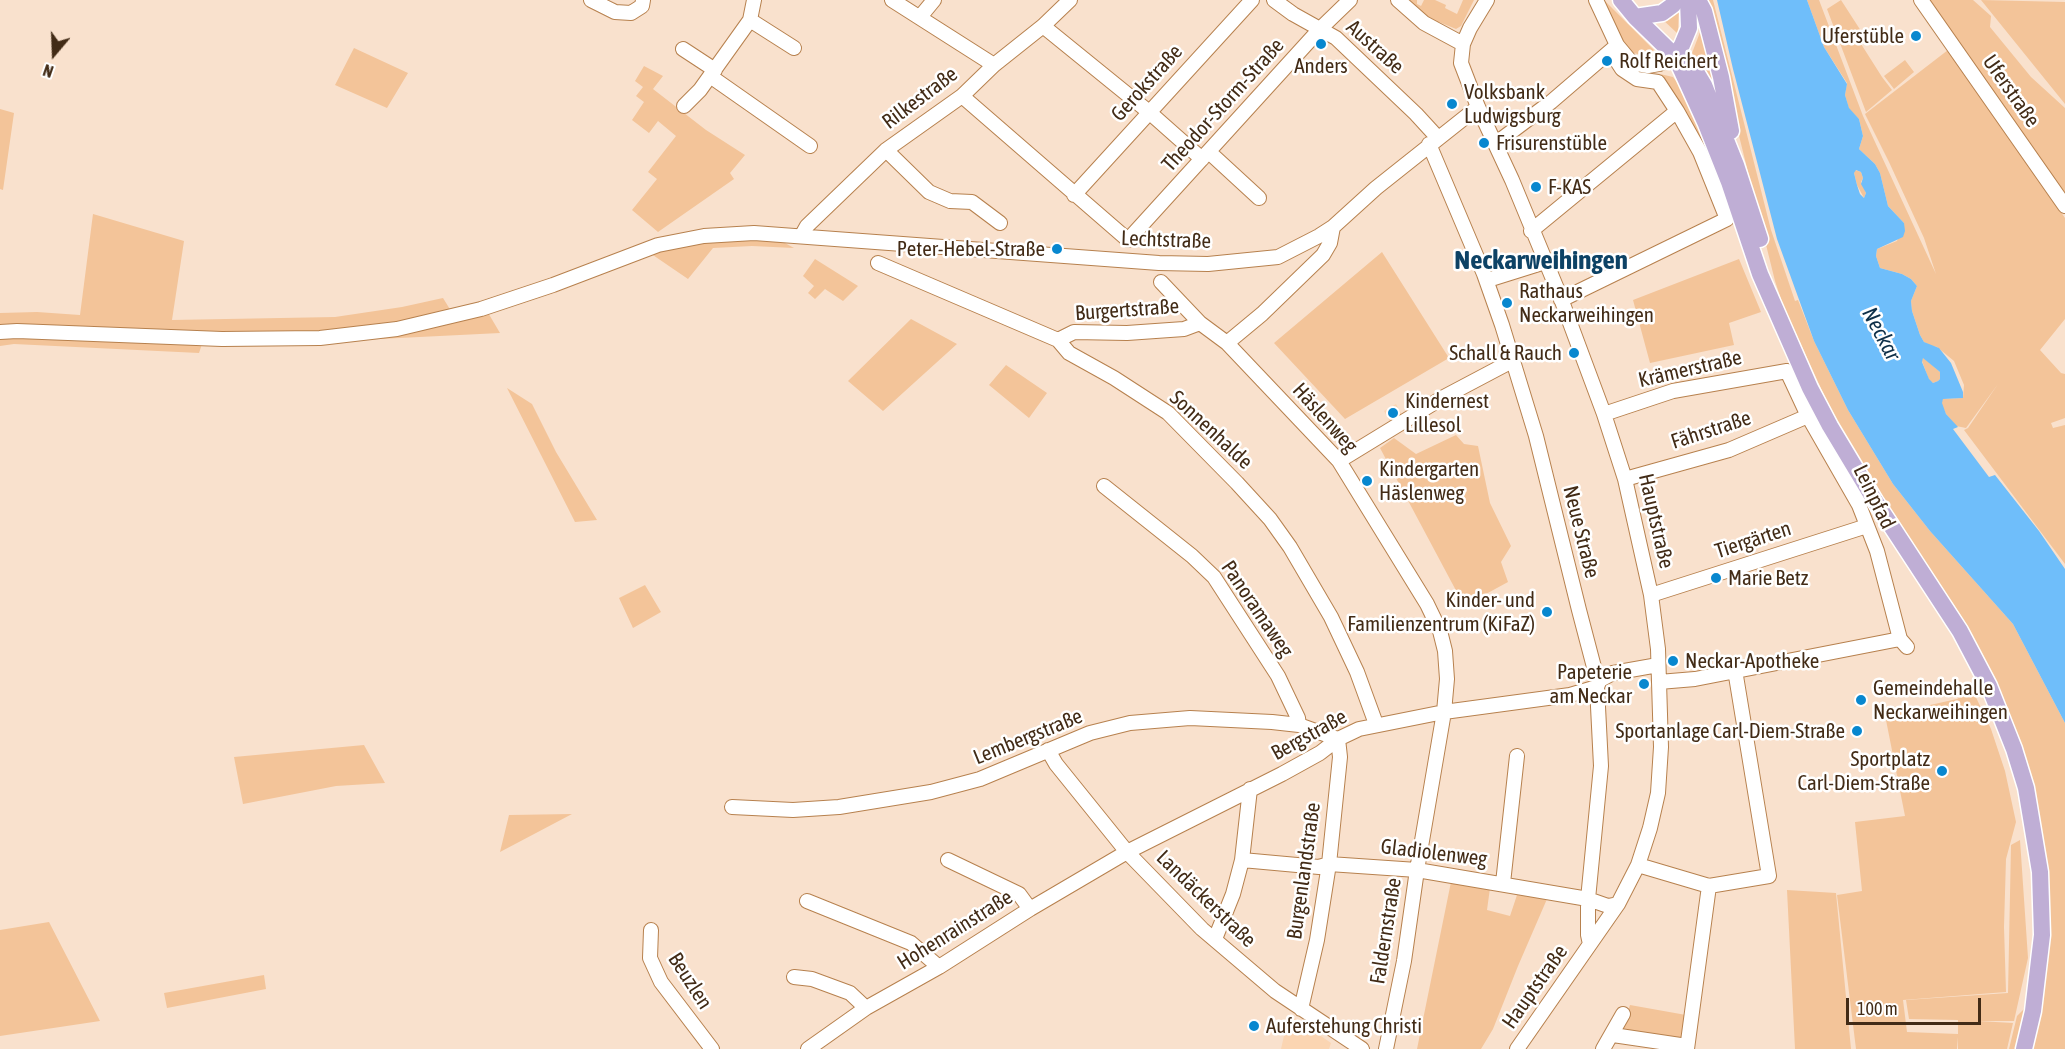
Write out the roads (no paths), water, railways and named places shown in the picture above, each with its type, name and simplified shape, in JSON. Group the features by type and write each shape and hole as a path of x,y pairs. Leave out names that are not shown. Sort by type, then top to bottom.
{"main road":[{"path":"1621,0 1675,56 1695,70 1704,85 1736,165 1759,237 1778,311 1791,347 1825,417 1875,501 1960,631 1989,686 2014,749 2026,788 2040,872 2042,935 2033,1011 2024,1049"},
{"path":"1635,17 1662,13 1676,0"},
{"path":"1675,56 1689,28 1688,0"},
{"path":"1698,0 1704,11 1720,77 1736,165"},
{"path":"1675,56 1706,124 1729,182 1760,274 1778,311"}],"street":[{"path":"591,0 615,12 631,13 642,6 643,0"},
{"path":"892,0 994,65"},
{"path":"920,17 934,0"},
{"name":"Rilkestraße","path":"802,235 807,226 886,150 962,96 994,65 1043,26 1070,0"},
{"name":"Gerokstraße","path":"1074,195 1252,0"},
{"name":"Austraße","path":"1274,0 1293,14 1336,38 1416,114 1434,141"},
{"name":"Theodor-Storm-Straße","path":"1074,195 1128,240 1320,29 1350,0"},
{"path":"1398,0 1424,23 1463,44 1487,0"},
{"path":"1561,300 1727,219 1700,152 1658,82 1637,79 1622,69 1596,0"},
{"name":"Uferstraße","path":"1921,0 2065,206"},
{"path":"684,106 713,73 750,6 794,48"},
{"path":"1043,26 1259,198"},
{"name":"Hauptstraße","path":"1463,44 1461,63 1561,300 1604,414 1625,479 1651,595 1659,682 1661,770 1653,818 1638,865 1618,904 1517,1049"},
{"path":"1614,46 1638,65 1659,64 1675,56"},
{"path":"1495,144 1551,102 1614,46"},
{"path":"683,49 810,146"},
{"path":"962,96 1074,195"},
{"name":"Lechtstraße","path":"0,332 243,339 320,338 397,329 481,309 553,285 658,244 704,236 744,233 802,235 1159,263 1208,264 1278,257 1333,227 1376,188 1478,107"},
{"path":"1531,231 1677,111"},
{"name":"Neue Straße","path":"1434,141 1502,325 1536,436 1599,683 1601,766 1588,899 1590,944"},
{"path":"886,150 929,192 950,201 972,202 1000,223"},
{"path":"1227,343 1278,299 1323,255 1330,243 1333,227"},
{"path":"1494,278 1545,262"},
{"name":"Sonnenhalde","path":"878,263 1058,340 1069,353 1114,378 1168,413 1270,519 1290,547 1331,617 1357,672 1376,724"},
{"name":"Häslenweg","path":"1161,282 1200,323 1227,343 1339,462 1427,604 1440,631 1445,651 1447,679 1444,712"},
{"name":"Burgertstraße","path":"1058,340 1074,332 1127,333 1184,329 1200,323"},
{"path":"1339,462 1442,398 1512,361"},
{"name":"Krämerstraße","path":"1604,414 1673,391 1787,371"},
{"name":"Leinpfad","path":"1736,670 1903,643 1877,551 1859,505 1808,416 1787,371"},
{"name":"Fährstraße","path":"1625,479 1729,450 1808,416"},
{"name":"Panoramaweg","path":"1104,486 1183,549 1214,577 1278,676 1298,718 1299,725"},
{"name":"Tiergärten","path":"1651,595 1867,526"},
{"name":"Bergstraße","path":"1127,852 1314,757 1338,739 1359,729 1444,712 1570,695 1599,683 1612,673 1658,665"},
{"path":"1638,865 1709,886 1769,876 1736,670 1695,679 1659,682"},
{"name":"Faldernstraße","path":"1386,1049 1404,961 1444,712"},
{"name":"Lembergstraße","path":"732,807 793,810 839,807 931,792 980,780 1090,733 1130,723 1190,718 1272,722 1299,725 1338,739"},
{"name":"Burgenlandstraße","path":"1301,1009 1317,940 1329,864 1340,757 1338,739"},
{"name":"Landäckerstraße","path":"1048,750 1056,764 1127,852 1202,929 1275,992 1362,1049"},
{"path":"1503,883 1517,756"},
{"path":"1215,939 1233,894 1242,860 1250,789"},
{"name":"Hohenrainstraße","path":"813,1048 866,1008 939,967 1030,909 1127,852"},
{"path":"948,860 1019,894 1030,909"},
{"name":"Gladiolenweg","path":"1242,860 1319,867 1329,864 1417,870 1588,899 1608,906 1618,904"},
{"path":"1613,1035 1687,1048 1709,886"},
{"path":"807,901 911,943 939,967"},
{"name":"Beuzlen","path":"651,930 650,958 661,982 712,1049"},
{"path":"794,977 812,979 850,993 866,1008"},
{"path":"1603,1049 1623,1014"}],"water":[{"name":"Neckar","path":"1717,0 1807,0 1824,47 1847,84 1845,95 1849,108 1859,119 1863,136 1859,149 1875,164 1880,173 1888,206 1904,223 1903,237 1877,249 1876,256 1880,268 1902,274 1917,286 1911,301 1920,335 1924,342 1939,348 1951,363 1963,392 1963,398 1943,399 1946,414 1958,427 1953,429 1989,477 1995,475 2039,531 2065,569 2065,723 2013,624 1930,531 1893,484 1848,410 1814,341 1777,239","holes":["1856,170 1861,172 1863,178 1861,184 1866,193 1864,198 1857,185 1854,173","1923,358 1940,372 1938,381 1933,383 1929,379 1922,362"]}],"place":[{"name":"Uferstüble","path":"1916,36"},
{"name":"Anders","path":"1321,44"},
{"name":"Rolf Reichert","path":"1607,61"},
{"name":"Volksbank Ludwigsburg","path":"1452,104"},
{"name":"Frisurenstüble","path":"1484,143"},
{"name":"F-KAS","path":"1536,187"},
{"name":"Peter-Hebel-Straße","path":"1057,249"},
{"name":"Rathaus Neckarweihingen","path":"1507,303"},
{"name":"Schall & Rauch","path":"1574,353"},
{"name":"Kindernest Lillesol","path":"1393,413"},
{"name":"Kindergarten Häslenweg","path":"1367,481"},
{"name":"Marie Betz","path":"1716,578"},
{"name":"Kinder- und Familienzentrum (KiFaZ)","path":"1547,612"},
{"name":"Neckar-Apotheke","path":"1673,661"},
{"name":"Papeterie am Neckar","path":"1644,684"},
{"name":"Gemeindehalle Neckarweihingen","path":"1861,700"},
{"name":"Sportanlage Carl-Diem-Straße","path":"1857,731"},
{"name":"Sportplatz Carl-Diem-Straße","path":"1942,771"},
{"name":"Auferstehung Christi","path":"1254,1026"}],"district":[{"name":"Neckarweihingen","path":"1541,260"}]}
